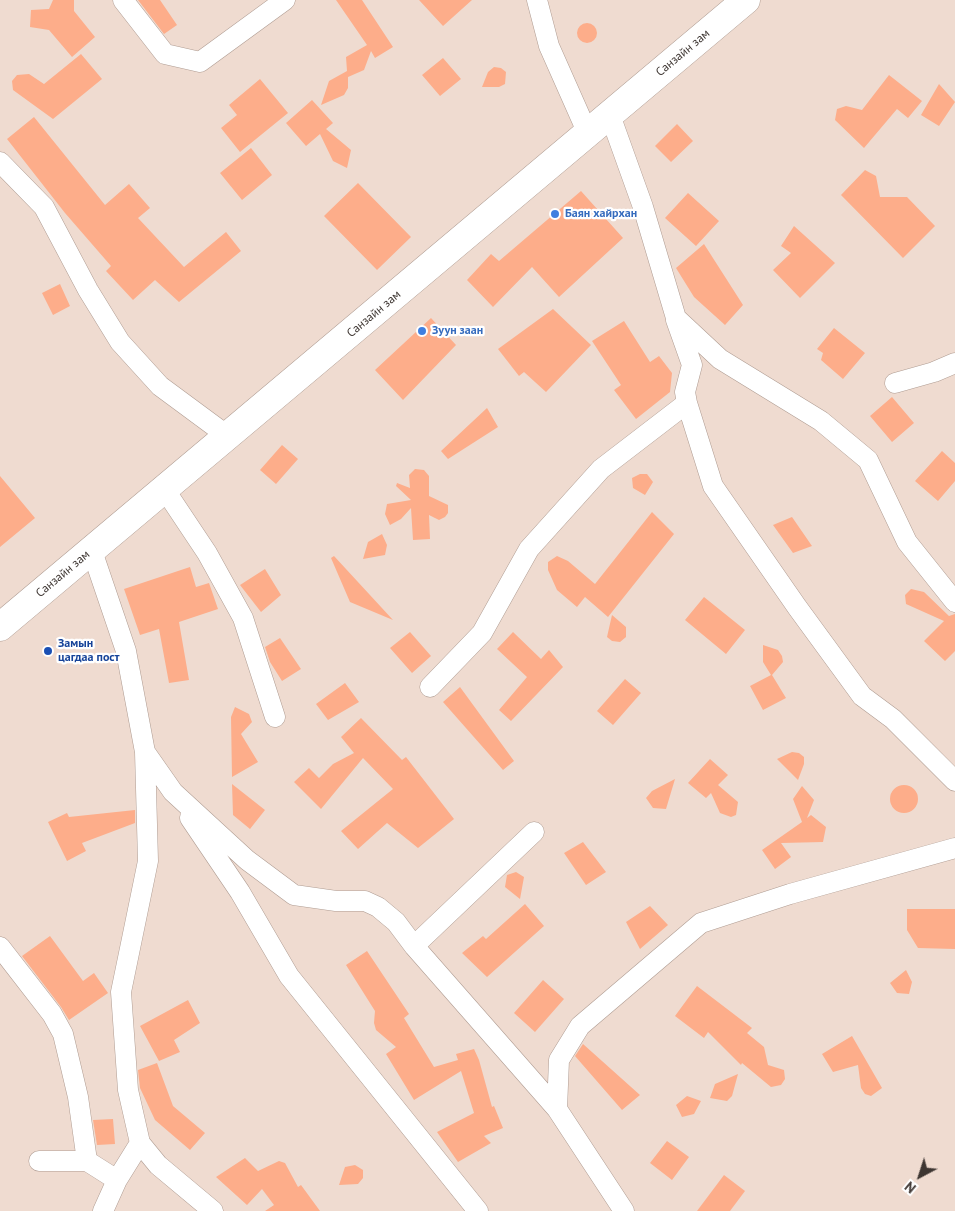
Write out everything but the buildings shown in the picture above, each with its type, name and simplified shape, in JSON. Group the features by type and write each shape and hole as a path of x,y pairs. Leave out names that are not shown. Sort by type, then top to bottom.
{"main road":[{"name":"Санзайн зам","path":"0,627 229,437 746,0"}],"street":[{"path":"123,0 165,54 200,62 285,0"},
{"path":"537,0 549,46 588,134"},
{"path":"610,115 644,207 676,318 692,365 685,392 713,486 797,607 862,696 893,719 955,781"},
{"path":"0,162 44,207 88,290 120,342 160,386 229,437"},
{"path":"676,318 720,359 821,422 868,460 907,542 955,602"},
{"path":"895,383 934,372 955,363"},
{"path":"430,688 482,633 529,549 602,469 687,403"},
{"path":"164,490 207,553 242,618 274,718"},
{"path":"92,550 126,651 145,752 148,861 121,992 128,1090 140,1143 158,1164 213,1211"},
{"path":"145,752 173,792 247,860 294,895 336,901 365,901 378,906 396,922 414,946 557,1109 624,1211"},
{"path":"145,752 240,892 289,976 478,1211"},
{"path":"414,946 534,832"},
{"path":"557,1109 559,1060 580,1026 701,923 790,894 955,848"},
{"path":"0,947 52,1014 63,1034 78,1097 87,1161"},
{"path":"103,1211 117,1180 140,1143"},
{"path":"39,1161 87,1161 117,1180"}],"place":[{"name":"Баян хайрхан","path":"555,214"},
{"name":"Зуун заан","path":"422,331"},
{"name":"Замын цагдаа пост","path":"48,651"}]}
